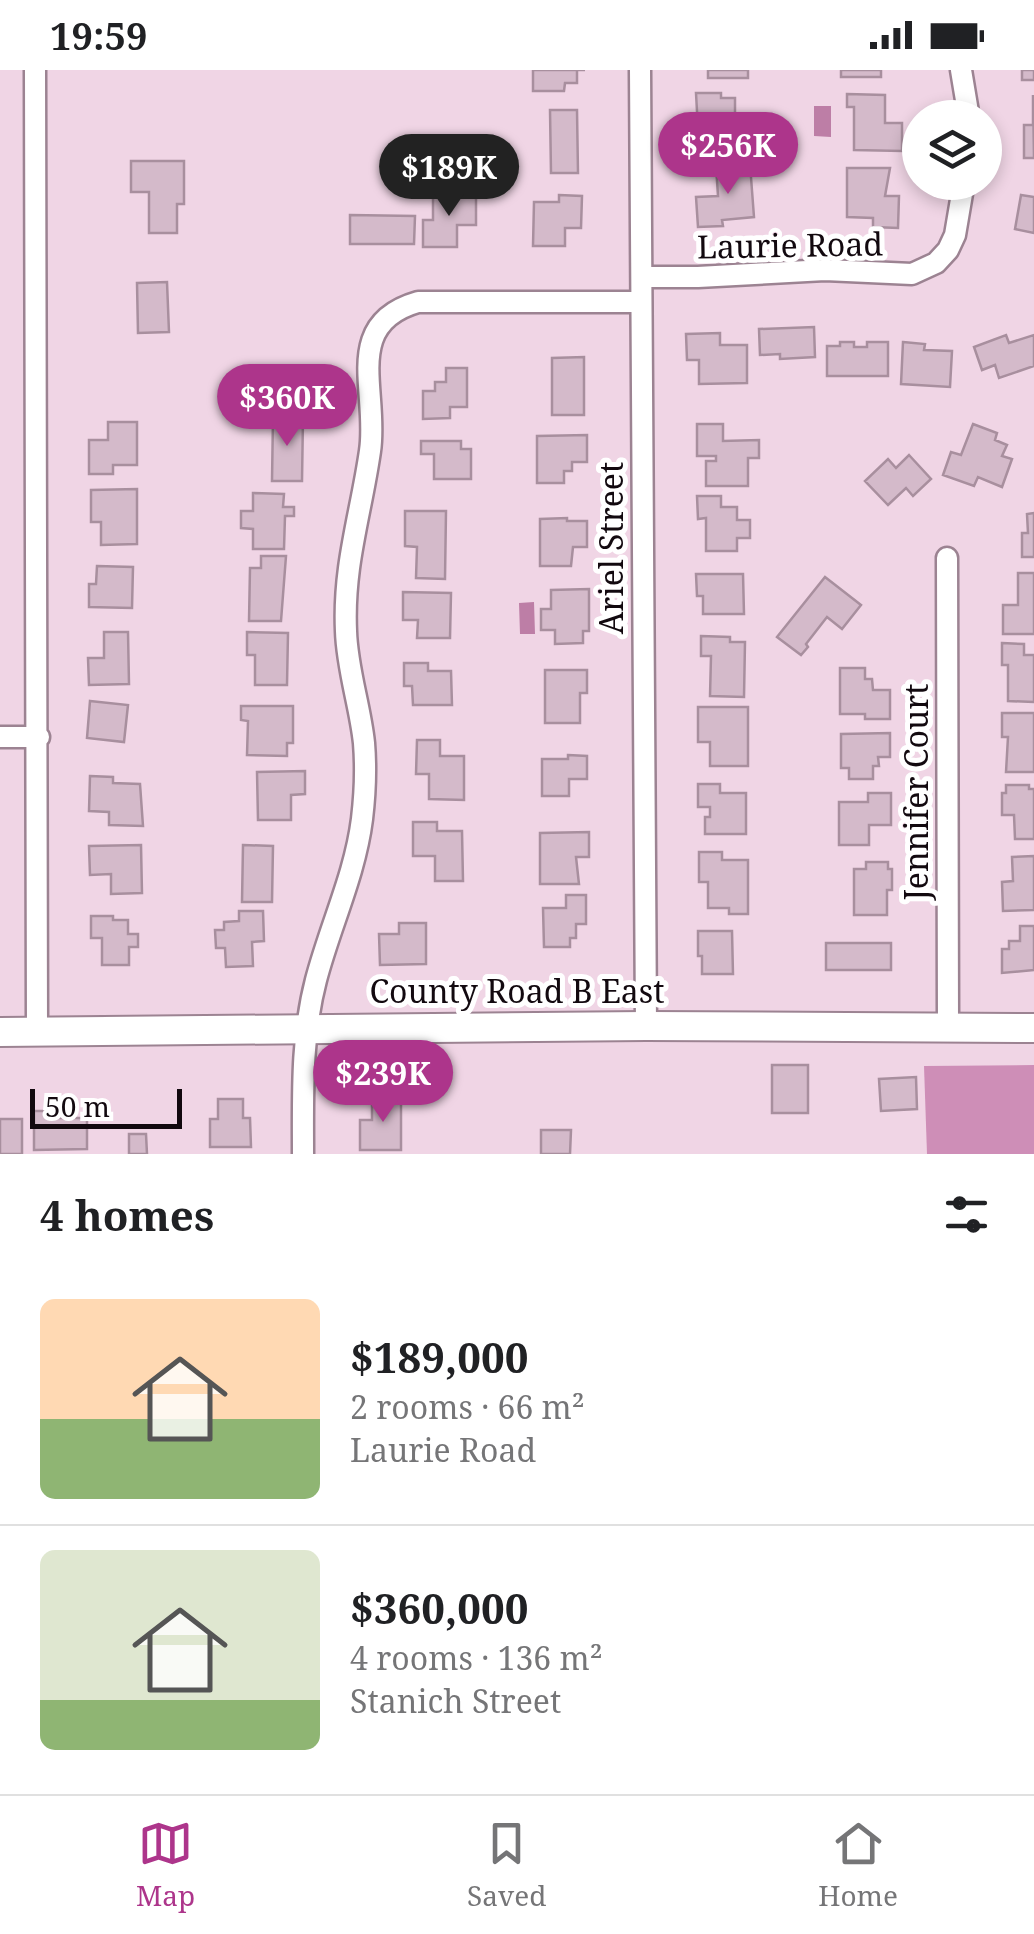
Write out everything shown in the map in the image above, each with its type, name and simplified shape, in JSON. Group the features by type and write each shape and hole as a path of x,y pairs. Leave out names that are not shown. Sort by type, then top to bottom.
{"street":[{"path":"36,70 37,1032"},
{"name":"Ariel Street","path":"640,70 646,1026"},
{"path":"961,70 966,100"},
{"name":"Laurie Road","path":"642,276 825,270 912,274 936,263 948,250 955,235 961,200"},
{"path":"303,1154 302,1068 307,1028 316,980 354,859 365,778 364,740 350,679 346,590 350,545 373,425 368,349 376,328 404,306 432,301 641,302"},
{"name":"Jennifer Court","path":"947,558 948,1028"},
{"path":"0,737 39,737"},
{"name":"County Road B East","path":"0,1032 646,1026 1034,1028"}],"shaded area":[{"path":"814,106 831,106 831,137 814,136"},
{"path":"534,602 535,634 520,634 519,603"},
{"path":"1034,1065 1034,1154 927,1154 924,1066"}],"building":[{"path":"533,70 577,70 577,83 565,83 564,91 533,91"},
{"path":"708,70 748,70 748,78 708,78"},
{"path":"841,70 881,70 881,77 841,77"},
{"path":"1022,70 1034,70 1034,80 1022,80"},
{"path":"696,93 721,93 721,98 735,98 735,148 699,148"},
{"path":"847,94 885,95 885,123 902,123 902,151 854,150 854,107 847,107"},
{"path":"1033,95 1034,158 1024,158 1024,125 1033,125"},
{"path":"550,110 577,110 578,173 551,173"},
{"path":"131,161 184,161 184,204 177,204 177,233 149,233 149,192 131,192"},
{"path":"750,164 754,217 722,220 723,226 698,227 696,197 718,196 716,166"},
{"path":"847,168 890,168 885,196 899,196 898,228 873,227 873,218 847,217"},
{"path":"433,194 476,194 476,225 457,225 457,247 423,247 423,220 433,220"},
{"path":"559,195 582,196 581,228 565,228 565,246 533,246 534,202 559,202"},
{"path":"1021,195 1034,197 1034,233 1015,229"},
{"path":"350,215 415,216 414,244 350,244"},
{"path":"167,282 169,332 138,333 137,283"},
{"path":"814,327 815,357 780,359 780,354 760,355 759,329"},
{"path":"720,333 720,345 747,345 747,383 699,384 699,360 687,360 686,334"},
{"path":"1006,335 1009,343 1034,335 1034,366 999,378 995,365 982,370 974,347"},
{"path":"840,342 867,347 867,342 888,342 888,376 827,376 827,346 840,346"},
{"path":"903,342 925,344 924,350 952,351 950,387 901,384"},
{"path":"584,357 584,415 552,415 552,358"},
{"path":"446,368 467,368 467,407 450,407 450,418 423,419 423,391 435,391 435,382 446,382"},
{"path":"273,417 303,418 302,481 272,481"},
{"path":"108,422 137,422 137,465 113,465 113,474 89,474 89,440 108,440"},
{"path":"697,424 723,424 723,441 759,440 759,458 748,458 748,486 706,486 706,461 716,461 716,456 697,456"},
{"path":"973,424 997,433 995,440 1007,445 1002,456 1012,459 1002,487 978,477 974,486 943,475 951,452 961,455"},
{"path":"587,435 587,462 572,462 572,471 564,471 564,483 537,483 537,436"},
{"path":"421,441 461,441 461,449 471,449 471,479 434,479 434,454 421,454"},
{"path":"909,455 931,479 913,496 906,488 888,505 865,481 888,459 896,468"},
{"path":"137,489 137,544 101,545 101,522 91,522 91,490"},
{"path":"253,493 284,494 283,507 294,507 294,516 285,516 284,549 253,549 253,529 241,528 241,511 253,511"},
{"path":"697,496 721,496 721,507 737,507 737,520 750,520 750,538 737,538 737,551 706,551 706,518 698,519"},
{"path":"405,511 446,511 445,579 416,578 417,547 405,546"},
{"path":"1034,513 1034,557 1022,557 1022,533 1028,533 1027,514"},
{"path":"540,519 587,521 587,547 573,547 571,566 540,566"},
{"path":"261,556 286,556 281,621 249,621 250,568 261,568"},
{"path":"97,566 133,567 132,608 89,607 89,584 96,584"},
{"path":"1018,573 1034,573 1034,634 1003,634 1003,605 1018,605"},
{"path":"696,574 743,574 744,614 703,614 703,596 697,596"},
{"path":"825,577 861,605 842,629 827,617 801,655 777,637"},
{"path":"589,589 589,631 583,631 583,643 555,644 555,630 541,630 541,609 551,609 551,590"},
{"path":"403,592 451,593 450,638 417,638 418,620 403,620"},
{"path":"104,632 128,632 129,684 89,685 88,658 104,658"},
{"path":"247,632 288,633 287,685 255,685 255,655 247,655"},
{"path":"701,636 745,642 744,697 710,696 711,656 701,656"},
{"path":"1002,643 1024,644 1024,655 1034,655 1034,702 1008,701 1008,665 1002,665"},
{"path":"404,663 428,663 428,671 451,671 452,705 413,705 412,686 404,686"},
{"path":"840,668 865,668 865,679 872,679 873,690 890,690 890,719 840,714"},
{"path":"545,670 587,670 587,693 580,693 580,723 545,723"},
{"path":"90,701 128,705 124,742 87,738"},
{"path":"241,706 293,706 293,743 287,743 287,756 247,755 248,721 241,720"},
{"path":"698,707 748,707 748,766 710,766 710,742 698,742"},
{"path":"1002,713 1034,713 1034,772 1006,772 1008,737 1002,737"},
{"path":"890,733 890,757 878,757 873,779 849,779 849,768 841,768 841,734"},
{"path":"417,740 440,740 440,756 464,756 464,800 429,799 429,774 416,774"},
{"path":"568,755 587,756 587,779 569,779 569,796 542,796 542,759 568,759"},
{"path":"305,771 305,794 291,795 291,820 258,820 257,772"},
{"path":"90,776 113,777 113,783 140,784 143,826 109,825 109,812 89,811"},
{"path":"698,784 720,784 720,793 746,793 746,834 705,834 705,817 710,817 710,807 698,807"},
{"path":"1006,785 1029,785 1029,789 1034,789 1034,839 1015,839 1014,815 1002,815"},
{"path":"868,793 891,793 891,825 869,825 869,845 839,845 839,802 868,802"},
{"path":"413,822 437,822 437,831 462,831 463,881 435,881 435,856 413,856"},
{"path":"589,832 589,857 576,857 579,884 540,884 540,833"},
{"path":"141,845 142,893 111,894 111,874 90,875 89,846"},
{"path":"243,845 273,846 272,902 242,902"},
{"path":"699,852 722,852 722,860 748,860 748,914 729,914 729,908 708,908 708,882 699,882"},
{"path":"1034,856 1034,910 1003,911 1002,882 1013,881 1012,857"},
{"path":"866,862 888,862 888,869 892,869 887,915 854,915 854,869 866,869"},
{"path":"566,895 586,895 586,924 576,924 576,938 570,938 570,947 544,947 543,908 566,908"},
{"path":"239,911 263,911 264,941 252,942 253,966 226,967 225,948 216,948 215,930 224,930 224,922 239,921"},
{"path":"91,916 128,920 128,934 138,934 138,947 129,947 129,965 102,965 102,938 91,938"},
{"path":"399,923 426,923 426,964 380,965 379,934 399,934"},
{"path":"1020,926 1034,926 1034,970 1002,973 1002,949 1009,949 1009,941 1020,941"},
{"path":"698,931 732,931 733,974 702,974"},
{"path":"826,943 891,943 891,970 826,970"},
{"path":"772,1065 808,1065 808,1113 772,1113"},
{"path":"916,1077 917,1109 881,1111 879,1079"},
{"path":"372,1095 401,1095 401,1150 360,1150 360,1120 372,1120"},
{"path":"218,1099 243,1099 243,1118 250,1118 251,1147 210,1147 210,1119 218,1119"},
{"path":"34,1111 58,1111 58,1118 87,1118 87,1149 34,1150"},
{"path":"0,1119 22,1119 22,1154 0,1154"},
{"path":"541,1130 571,1130 570,1154 541,1154"},
{"path":"129,1134 146,1134 147,1154 129,1154"}]}
